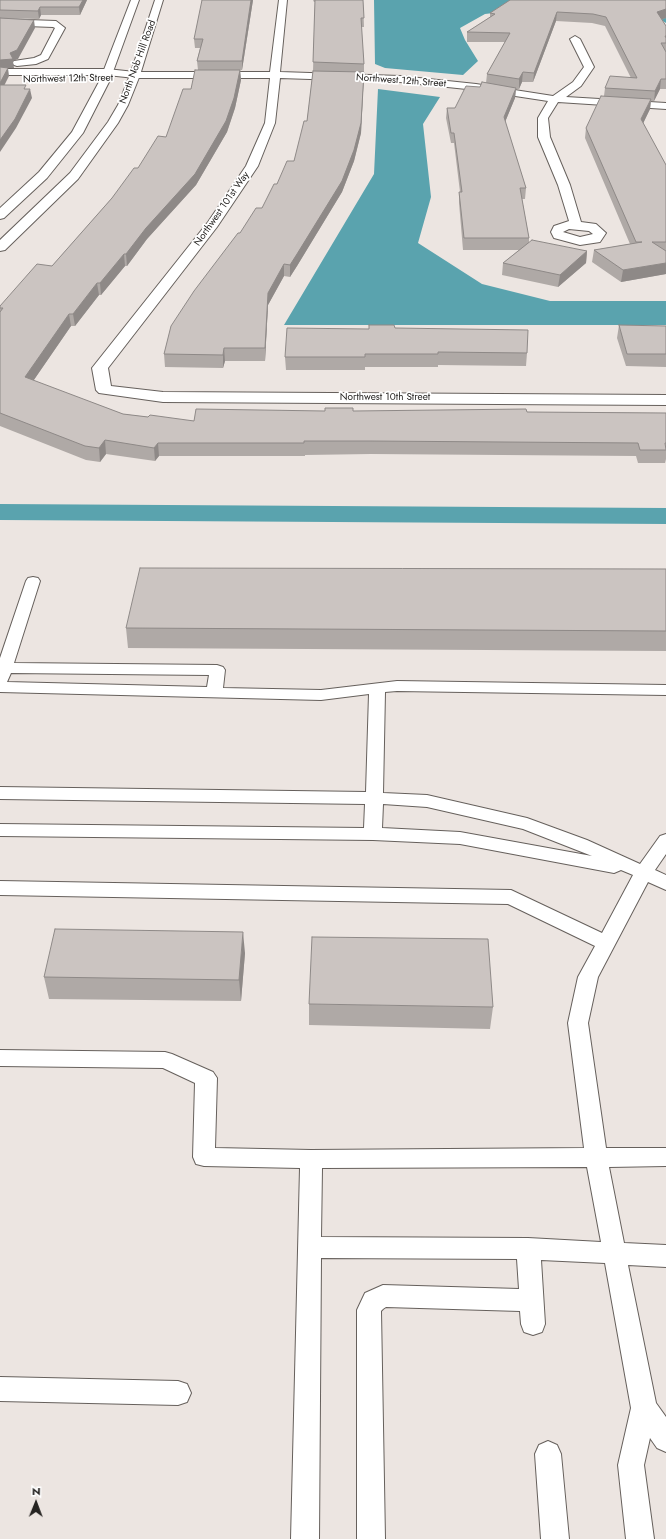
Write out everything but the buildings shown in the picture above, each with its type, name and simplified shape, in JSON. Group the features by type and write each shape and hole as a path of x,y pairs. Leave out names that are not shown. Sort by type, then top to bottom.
{"street":[{"path":"0,214 43,175 77,132 106,76 135,0"},
{"name":"North Nob Hill Road","path":"0,247 74,176 112,123 123,105 135,75 159,0"},
{"name":"Northwest 101st Way","path":"104,390 100,368 213,224 252,166 270,123 283,0"},
{"path":"0,22 56,24 60,28 45,57 36,61 0,63"},
{"path":"575,37 588,67 577,84 555,99 543,118 544,137 564,185 576,225"},
{"name":"Northwest 12th Street","path":"0,72 106,76"},
{"name":"Northwest 12th Street","path":"0,80 135,75 275,75 400,79 476,87 555,99 666,106"},
{"name":"Northwest 10th Street","path":"104,390 163,397 666,400"}],"lane":[{"path":"33,581 2,676 217,670 214,693"},
{"path":"0,687 321,695 398,686 666,690"},
{"path":"373,834 377,688"},
{"path":"0,793 374,798 427,801 527,824 644,872 666,883"},
{"path":"0,830 373,834 460,838 644,872"},
{"path":"640,1539 631,1465 644,1408 596,1157 578,1023 588,977 644,872 666,840"},
{"path":"0,888 511,897 606,943"},
{"path":"0,1058 165,1060 206,1078 204,1156 312,1159 666,1156"},
{"path":"305,1539 312,1159"},
{"path":"310,1247 528,1249 613,1252 666,1256"},
{"path":"528,1249 533,1324"},
{"path":"371,1539 369,1310 374,1301 383,1296 531,1300"},
{"path":"0,1389 178,1393"},
{"path":"644,1408 666,1439"},
{"path":"548,1454 555,1539"}],"water":[{"path":"374,0 666,0 666,23 653,15 551,6 485,14 460,28 465,40 478,61 463,75 385,68 375,64"},
{"path":"378,89 440,97 423,124 431,197 418,243 482,284 550,301 666,301 666,325 284,325 374,174"}],"waterway":[{"path":"0,512 666,516"}]}
